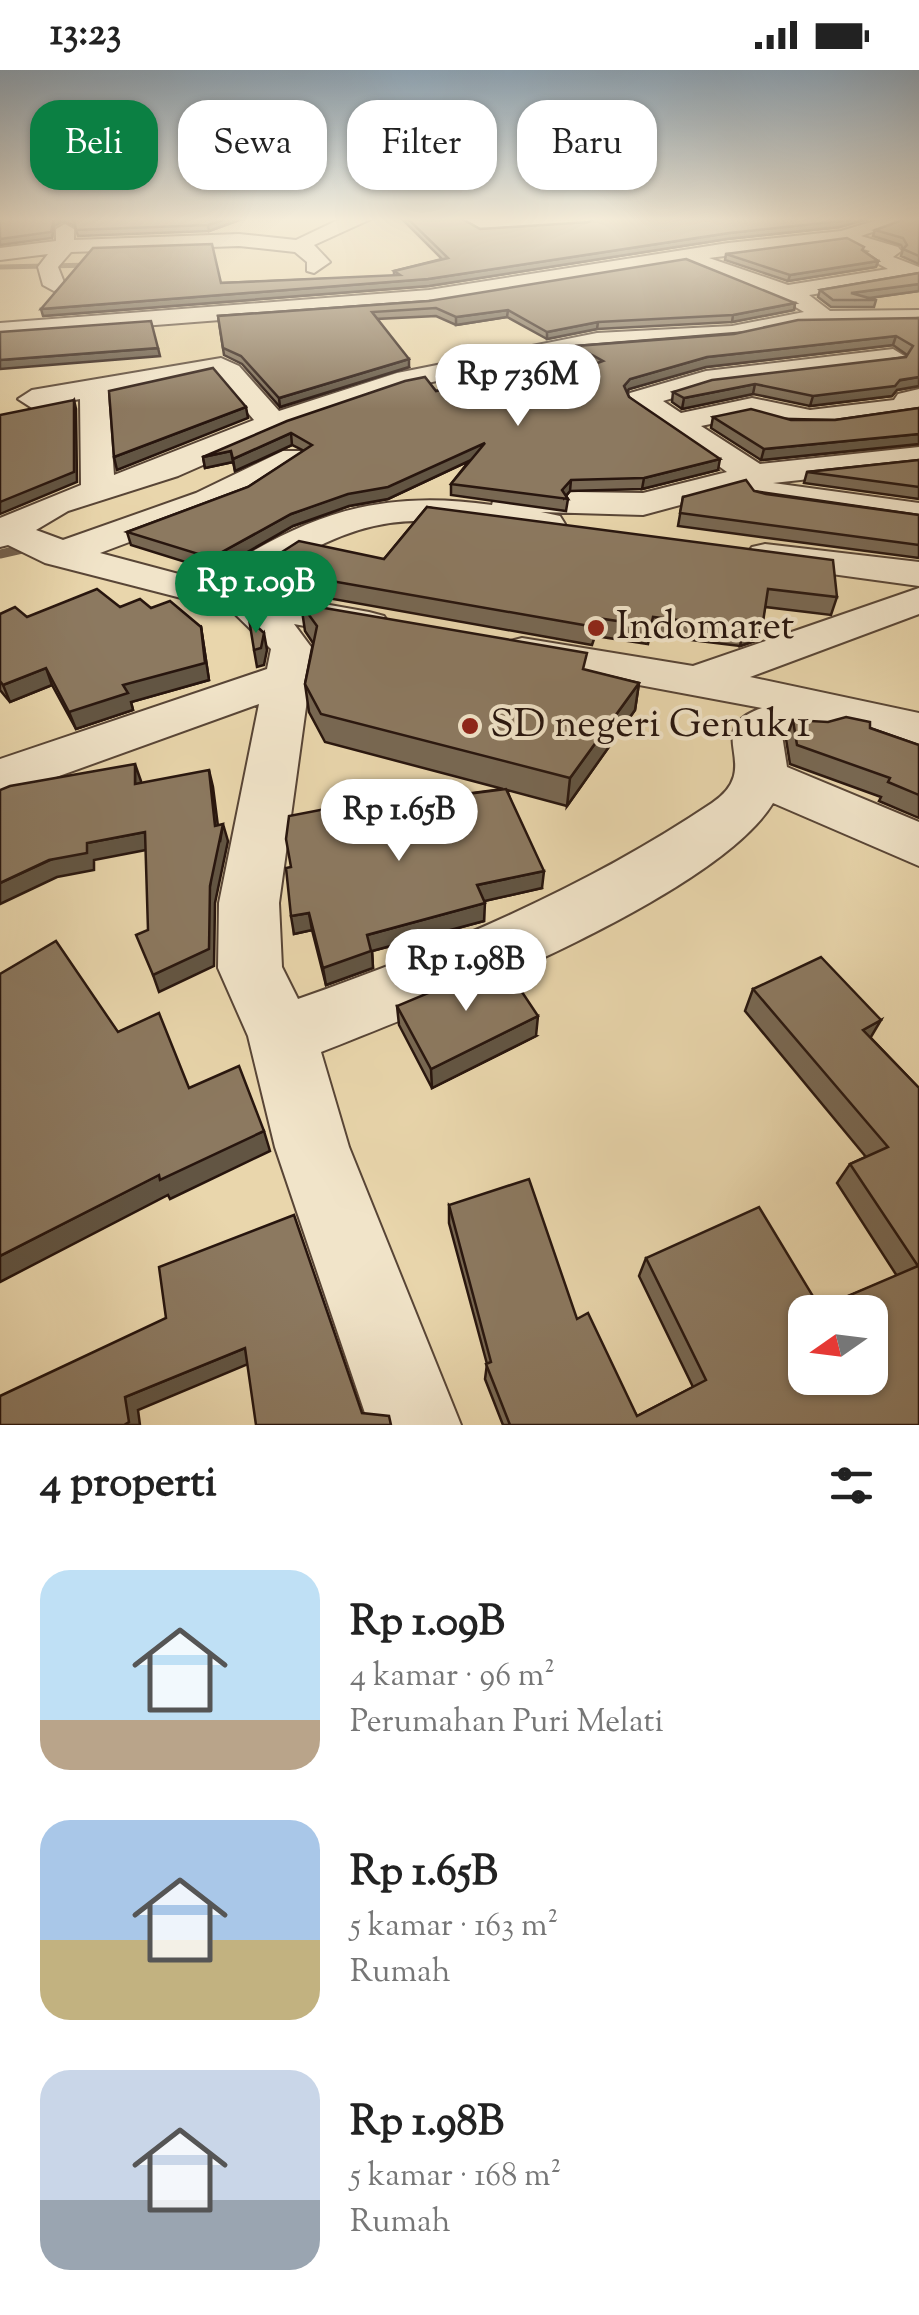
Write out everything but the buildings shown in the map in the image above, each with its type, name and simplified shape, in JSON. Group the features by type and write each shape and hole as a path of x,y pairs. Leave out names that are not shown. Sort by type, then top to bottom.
{"street":[{"path":"32,399 97,356 215,315 421,307 536,282"},
{"path":"566,282 588,292"},
{"path":"754,282 785,292 834,329 919,370"},
{"path":"785,292 840,282"},
{"path":"240,288 246,312"},
{"path":"98,492 97,356 116,290"},
{"path":"728,311 756,326"},
{"path":"635,313 681,336"},
{"path":"215,315 220,366"},
{"path":"23,540 56,504 210,453 276,422 397,381 564,346 756,326 834,329 865,321 919,317"},
{"path":"0,330 97,356 220,366 234,373 258,412 276,422"},
{"path":"754,475 640,399 706,379 880,352 919,341"},
{"path":"673,423 752,408 770,419 807,418 916,406 908,400 919,398"},
{"path":"229,600 280,550 368,513 453,510 519,500 643,504 754,475 919,457"},
{"path":"23,540 195,508 245,487 294,458"},
{"path":"710,485 919,514"},
{"path":"453,510 661,540"},
{"path":"23,540 229,600 404,630"},
{"path":"736,551 919,574"},
{"path":"229,600 293,648 294,662 286,678 252,885 250,968 282,1036 312,1146 415,1425"},
{"path":"714,684 919,600"},
{"path":"481,644 714,684 919,729"},
{"path":"4,776 286,678"},
{"path":"282,1036 452,972 653,872 740,810 762,777 757,727 762,724 869,715"},
{"path":"762,777 919,845"}],"waterway":[{"path":"491,386 552,382"},
{"path":"0,554 31,547"}],"place":[{"name":"Indomaret","path":"596,628"},
{"name":"SD negeri Genuk 1","path":"470,726"}]}
